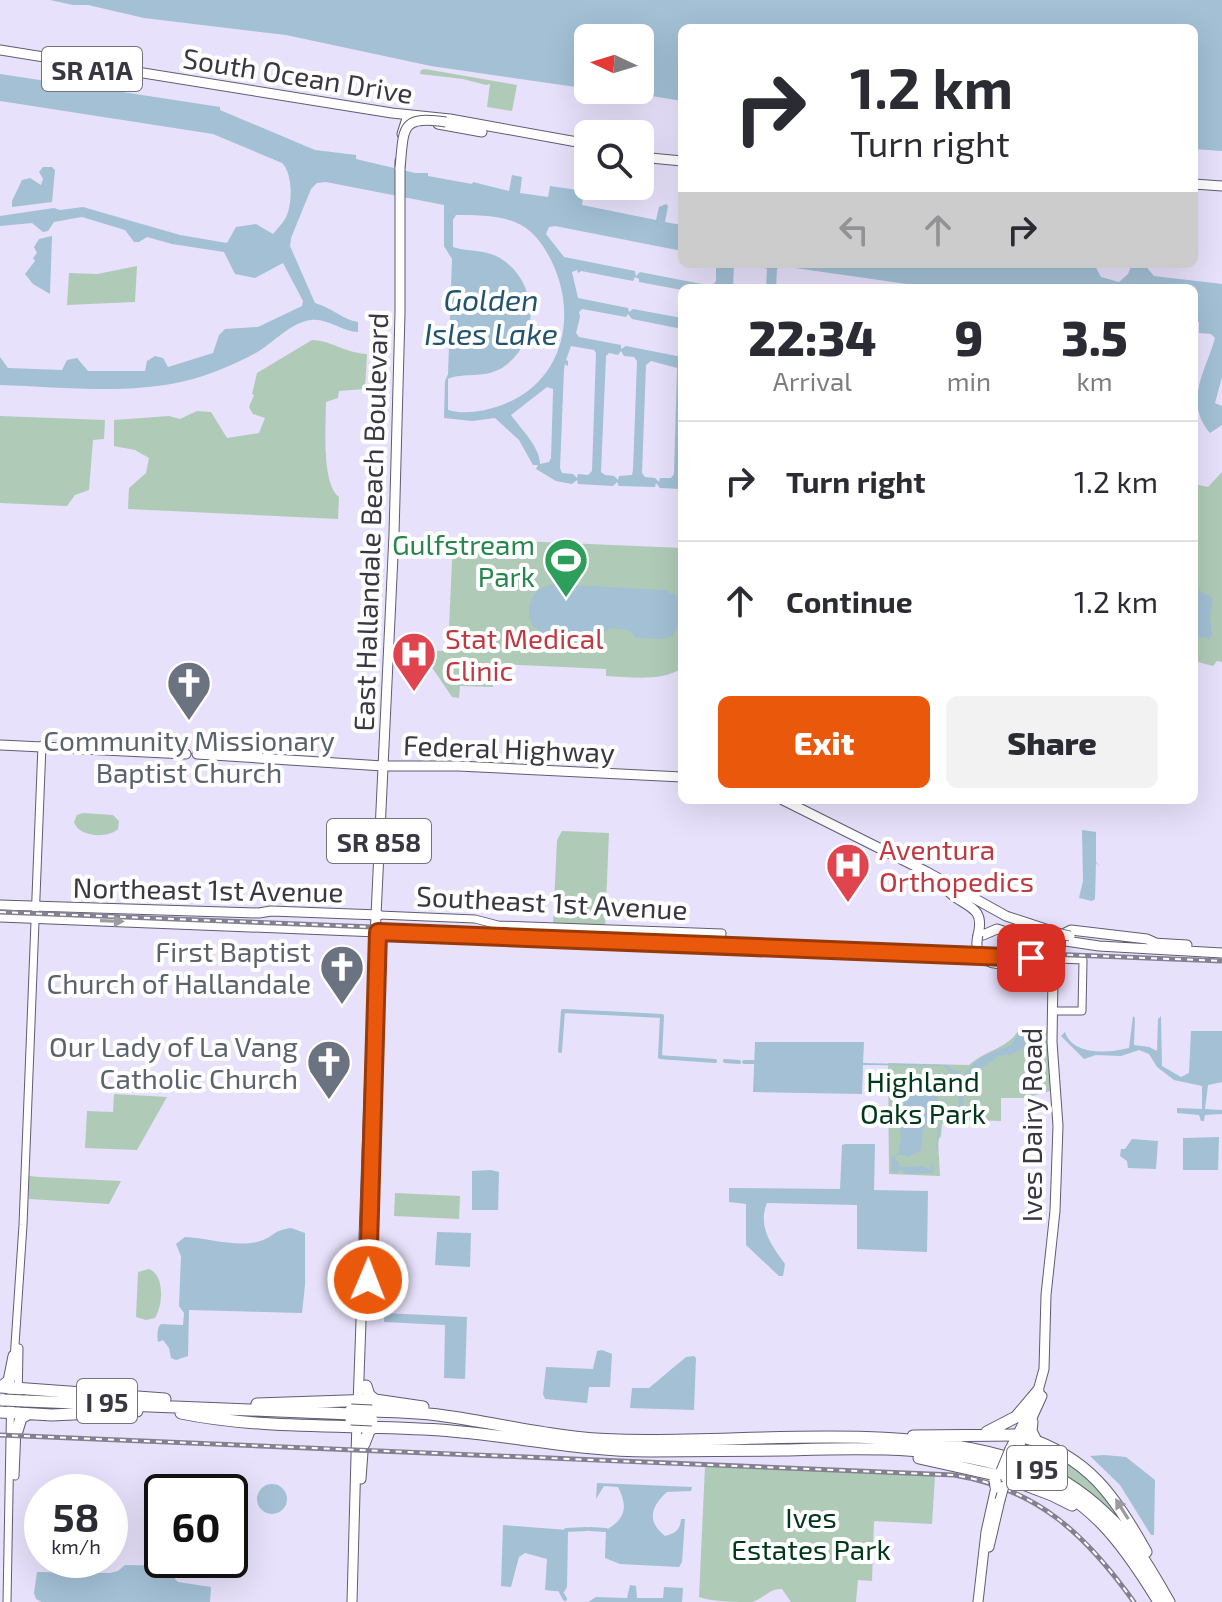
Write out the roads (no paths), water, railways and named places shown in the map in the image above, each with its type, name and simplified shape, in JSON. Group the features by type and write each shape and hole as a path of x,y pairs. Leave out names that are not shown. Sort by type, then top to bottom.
{"highway":[{"path":"11,1402 9,1381 14,1356"},
{"path":"362,1386 362,1417"},
{"path":"362,1386 370,1396 362,1417"},
{"path":"971,1435 991,1431 1011,1420 1038,1391"},
{"path":"11,1402 241,1409 448,1422 544,1440 607,1447 869,1445 925,1449 985,1459 1036,1474 1093,1511 1130,1551 1166,1602"},
{"path":"11,1402 262,1410 362,1417"},
{"name":"I 95","path":"11,1402 321,1409 362,1417 445,1425 524,1440 614,1450 906,1450 965,1457 1022,1472 1048,1483 1085,1507 1103,1522 1166,1602"},
{"name":"I 95","path":"11,1402 137,1411 185,1408 300,1418 432,1414 516,1429 616,1440 847,1438 976,1450 1026,1463 1082,1494 1107,1515 1136,1549 1166,1602"},
{"path":"185,1408 248,1421 362,1417"},
{"path":"241,1409 300,1418"},
{"path":"262,1410 321,1409"},
{"path":"1032,1422 1031,1431 1036,1441"},
{"path":"847,1438 971,1435 1020,1436 1036,1441 1076,1462 1111,1494 1128,1519 1166,1602"},
{"path":"807,1449 892,1453 1052,1495 1082,1511 1130,1555"}],"main road":[{"name":"South Ocean Drive","path":"0,52 375,112 409,122 574,145"},
{"path":"400,168 409,124 422,119 445,120"},
{"path":"434,124 436,120 445,120"},
{"name":"South Ocean Drive","path":"409,122 445,120 574,144"},
{"name":"East Hallandale Beach Boulevard","path":"385,763 400,304 400,168 409,122"},
{"name":"East Hallandale Beach Boulevard","path":"401,206 409,122"},
{"path":"654,156 678,158"},
{"path":"654,159 678,158"},
{"path":"1198,186 1221,187"},
{"name":"East Hallandale Beach Boulevard","path":"377,932 400,491 405,305 401,236"},
{"path":"395,479 400,491"},
{"path":"392,573 396,592"},
{"name":"Federal Highway","path":"0,745 550,770 572,766 678,774"},
{"path":"8,1601 11,1402 22,1238 42,747"},
{"name":"Federal Highway","path":"385,763 678,774"},
{"path":"780,804 1060,939"},
{"path":"790,804 1015,926 1060,939 1222,953"},
{"name":"East Hallandale Beach Boulevard","path":"378,915 380,868"},
{"path":"946,889 977,912 980,930 995,929 1041,944 1060,939 1222,946"},
{"name":"Northeast 1st Avenue","path":"0,905 378,915"},
{"path":"980,908 994,909"},
{"name":"Southeast 1st Avenue","path":"378,915 475,919 498,925 722,933 721,945"},
{"path":"0,917 1083,960 1082,1011 1056,1011"},
{"name":"Ives Dairy Road","path":"980,930 976,949 981,958 989,963 1040,966 1049,971 1054,981 1062,1105 1061,1182 1050,1295 1049,1364 1041,1401 1032,1422 1020,1436"},
{"path":"1060,939 1073,930 1147,939 1158,944"},
{"name":"SR 858","path":"362,1386 377,932"},
{"name":"Ives Dairy Road","path":"980,1602 1002,1482 1049,1364 1046,1295 1055,1211 1058,1126 1052,1042 1060,939"},
{"name":"SR 858","path":"362,1386 368,1153"},
{"path":"14,1356 22,1238"},
{"path":"360,1476 356,1461 362,1417"},
{"path":"354,1602 362,1417"}],"water":[{"path":"50,0 1222,0 1222,151 1198,149 1198,24 678,24 678,100 654,96 654,24 574,24 574,87 431,66 286,35 144,18"},
{"name":"Golden Isles Lake","path":"0,74 99,89 103,86 103,89 220,107 220,110 315,150 356,155 356,159 415,173 428,173 428,176 509,191 512,175 522,177 520,193 548,197 550,186 574,190 574,200 583,200 582,205 656,220 659,207 666,204 665,222 678,224 678,250 555,226 549,227 546,234 564,257 635,271 636,276 640,272 702,284 678,284 678,289 639,282 635,277 633,281 581,271 578,273 577,270 572,272 578,298 628,308 629,312 633,309 678,317 678,328 632,319 628,314 626,317 582,309 576,333 579,337 621,345 621,349 626,346 678,356 678,489 660,488 656,483 655,487 619,486 617,482 613,486 578,484 577,480 572,484 556,481 536,469 538,465 533,465 519,440 495,418 472,421 444,418 452,259 444,246 444,205 326,182 317,183 311,189 290,246 315,303 358,322 358,332 323,321 304,321 232,365 194,379 162,385 93,389 0,385 0,357 8,368 62,370 67,360 77,358 88,371 145,371 147,361 155,356 163,358 168,367 213,353 219,335 225,329 258,327 302,306 303,301 283,263 255,278 235,274 224,252 147,237 134,242 125,230 82,217 54,222 48,231 43,232 32,223 0,226 0,216 83,207 180,235 227,243 236,227 256,224 273,234 284,221 291,190 282,163 213,134 0,101","holes":["456,215 490,216 526,228 540,241 552,262 564,304 560,346 539,381 523,395 502,405 475,412 448,410 448,379 502,368 515,357 529,328 531,312 528,296 513,269 494,255 453,247 453,220","571,346 594,350 592,471 588,475 578,474 577,478 573,474 562,473 560,468 564,369 565,364 568,366 566,360","621,351 624,356 634,357 637,361 633,470 632,475 619,476 618,480 601,472 606,356 609,353 618,355","651,361 677,368 674,474 671,478 660,478 659,482 642,473 646,365","547,387 553,389 551,458 549,462 540,464 533,445 511,415"]},
{"path":"43,167 55,170 52,202 12,207 22,180 30,178 41,185 43,179 39,172"},
{"path":"52,236 50,294 33,284 25,274 35,261 33,258 37,253 34,247 39,239"},
{"path":"716,268 734,268 733,284 714,284"},
{"path":"764,268 778,268 776,284 766,284 767,269"},
{"path":"795,268 1096,268 1101,277 1119,282 1130,268 1147,268 1154,276 1222,284 1222,377 1215,403 1222,406 1222,425 1210,433 1198,409 1199,386 1215,338 1211,334 1199,333 1198,284 907,284"},
{"path":"546,586 664,590 677,596 678,626 672,636 660,639 636,638 629,630 611,628 594,638 545,635 532,625 529,611 535,593"},
{"path":"1198,590 1213,598 1210,617 1212,635 1209,640 1199,638"},
{"path":"1082,830 1096,832 1096,862 1100,866 1096,863 1095,899 1092,901 1079,898 1083,881"},
{"path":"1133,1016 1134,1045 1157,1051 1158,1019 1161,1016 1162,1066 1181,1077 1189,1073 1191,1031 1222,1031 1222,1082 1208,1085 1205,1109 1222,1110 1222,1114 1205,1115 1204,1121 1201,1121 1199,1115 1177,1113 1177,1108 1202,1109 1202,1086 1174,1080 1157,1067 1149,1054 1139,1050 1121,1056 1096,1055 1084,1059 1061,1036 1065,1032 1076,1045 1092,1051 1129,1048"},
{"path":"1020,1030 1048,1032 1047,1038 1027,1040 1024,1048 1010,1055 997,1056 970,1081 964,1081 963,1106 958,1118 941,1120 945,1116 958,1115 959,1089 948,1088 950,1072 944,1066 863,1065 862,1094 753,1092 755,1042 864,1042 863,1063 946,1065 955,1071 962,1071 955,1079 959,1082 980,1058 1010,1046"},
{"path":"911,1078 938,1086 938,1102 923,1129 921,1150 909,1157 899,1154 894,1157 901,1167 922,1166 932,1170 932,1161 934,1173 891,1171 891,1158 899,1152 901,1138 902,1087 904,1081"},
{"path":"940,1123 938,1146 933,1158 937,1133"},
{"path":"1219,1137 1218,1170 1183,1170 1183,1138"},
{"path":"1132,1139 1158,1141 1156,1169 1128,1168 1127,1161 1120,1156 1121,1149 1125,1149"},
{"path":"875,1144 874,1190 928,1191 927,1252 857,1249 857,1205 767,1203 765,1228 785,1264 783,1276 779,1276 746,1245 746,1204 729,1202 729,1188 840,1189 842,1145"},
{"path":"472,1171 499,1172 498,1210 472,1210"},
{"path":"291,1228 305,1233 302,1313 189,1310 188,1356 176,1360 171,1358 169,1348 163,1340 158,1342 157,1335 161,1324 183,1325 184,1313 179,1306 181,1256 176,1244 185,1237 254,1242"},
{"path":"437,1232 471,1233 470,1267 435,1265"},
{"path":"384,1313 467,1317 465,1379 444,1378 445,1325 384,1322"},
{"path":"597,1351 612,1354 610,1387 589,1387 587,1403 545,1399 546,1367 593,1369"},
{"path":"694,1356 694,1410 630,1408 632,1388 649,1388 686,1357"},
{"path":"1090,1456 1126,1457 1155,1480 1154,1535 1151,1535 1120,1485"},
{"path":"597,1483 692,1487 691,1491 667,1492 657,1503 653,1514 655,1525 665,1536 677,1530 681,1519 685,1519 679,1567 620,1564 605,1558 606,1530 621,1517 624,1506 618,1487 604,1486 596,1499"},
{"path":"272,1484 282,1489 287,1499 282,1509 272,1514 262,1509 257,1499 262,1489"},
{"path":"503,1525 568,1530 567,1587 564,1592 545,1590 547,1559 525,1553 519,1557 511,1587 501,1586"},
{"path":"128,1565 144,1565 144,1578 175,1578 178,1582 211,1587 210,1602 42,1602 36,1599 36,1578 128,1578"},
{"path":"630,1585 636,1586 637,1598 663,1598 664,1587 683,1588 682,1602 588,1602 596,1597 627,1598"}],"waterway":[{"path":"560,1051 563,1011 603,1013"},
{"path":"605,1013 662,1016 660,1057 671,1058"},
{"path":"673,1058 715,1061"},
{"path":"725,1061 739,1062"},
{"path":"744,1062 757,1062"},
{"path":"566,1530 587,1529"},
{"path":"590,1529 606,1530"},
{"path":"561,1592 565,1599"}],"railway":[{"path":"0,912 1222,961"},
{"path":"0,1435 954,1475 1011,1491 1058,1519 1097,1556 1134,1602"}],"place":[{"name":"Gulfstream Park","path":"566,599"},
{"name":"Stat Medical Clinic","path":"414,693"},
{"name":"Community Missionary Baptist Church","path":"189,722"},
{"name":"Aventura Orthopedics","path":"848,904"},
{"name":"First Baptist Church of Hallandale","path":"342,1006"},
{"name":"Our Lady of La Vang Catholic Church","path":"329,1101"}],"park label":[{"name":"Highland Oaks Park","path":"923,1097"},
{"name":"Ives Estates Park","path":"811,1533"}]}
